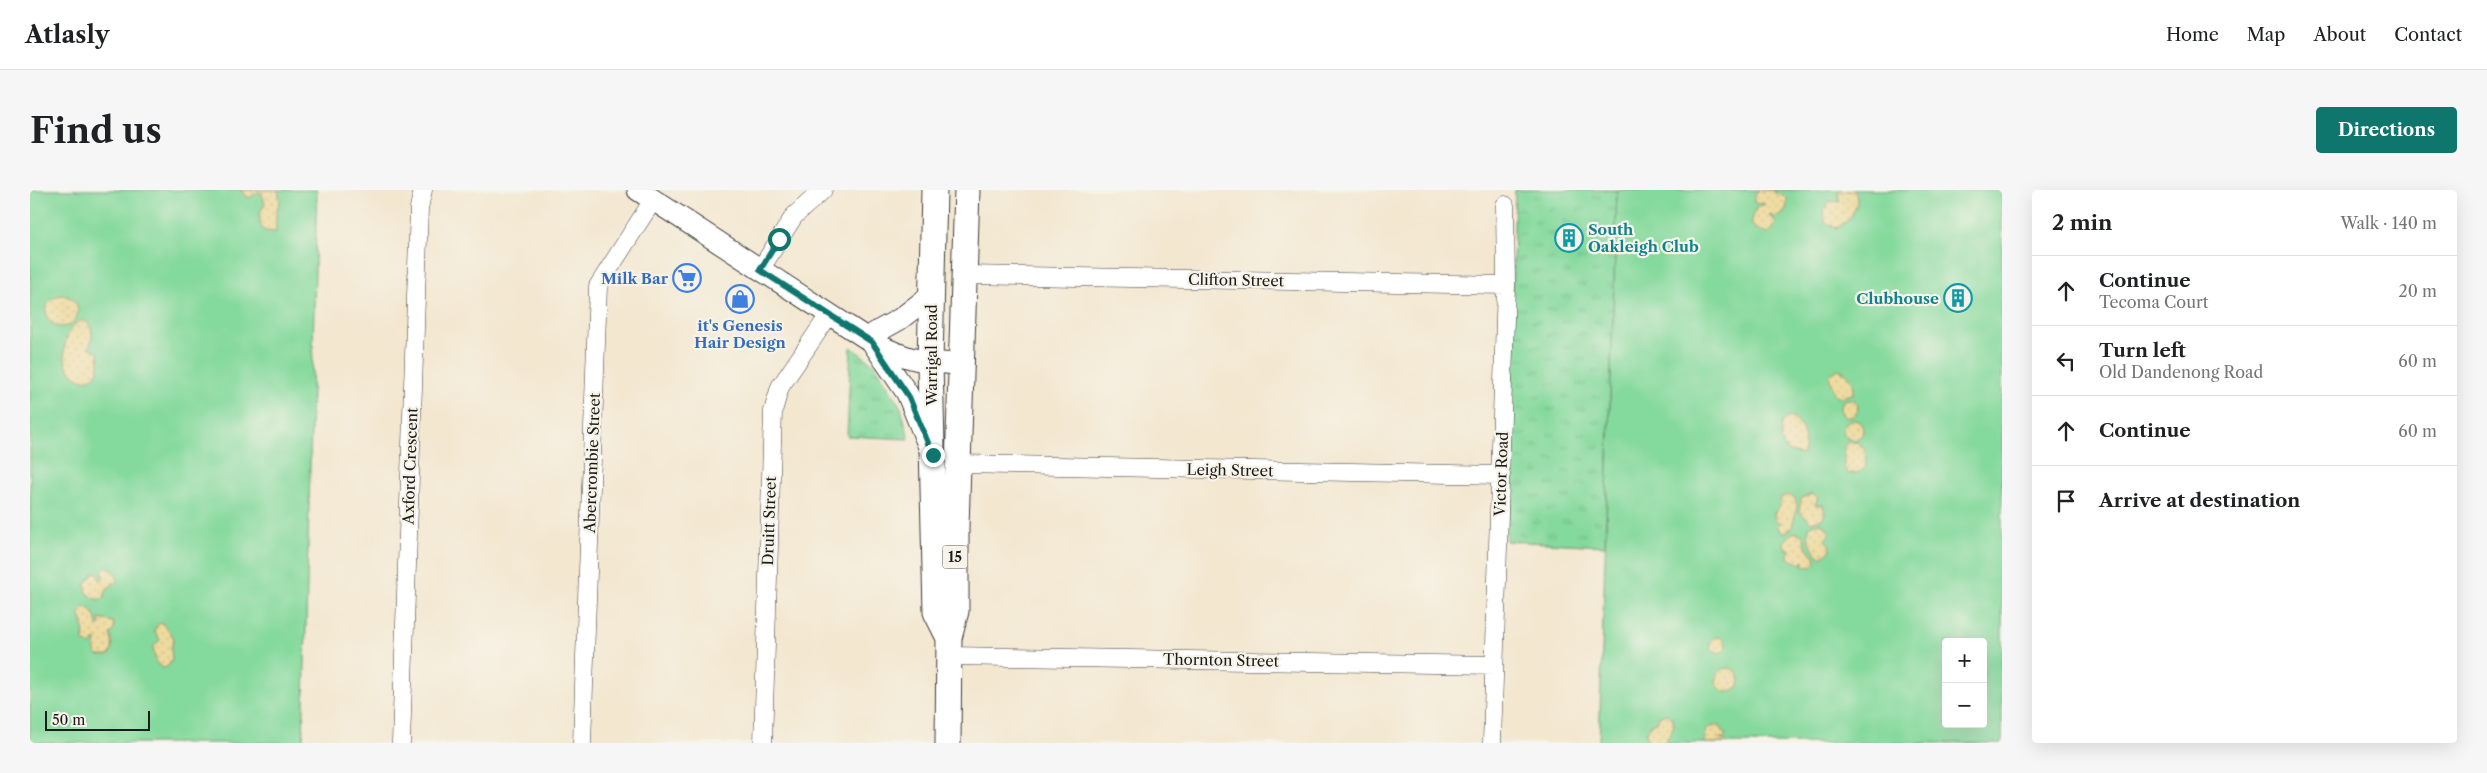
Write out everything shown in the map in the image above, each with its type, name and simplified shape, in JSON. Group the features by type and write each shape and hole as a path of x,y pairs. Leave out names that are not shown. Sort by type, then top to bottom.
{"highway":[{"name":"Warrigal Road","path":"934,190 930,364 936,612 948,647"},
{"name":"Warrigal Road","path":"948,743 948,647 956,611 956,527 960,464 967,190"}],"main road":[{"path":"645,193 869,340 906,358 930,364 963,364"},
{"path":"869,340 900,320 931,295"},
{"path":"869,340 909,397 933,455"}],"street":[{"name":"Axford Crescent","path":"401,743 419,208 423,190"},
{"path":"760,270 794,216 822,190"},
{"name":"Abercrombie Street","path":"582,743 598,286 645,193"},
{"name":"Victor Road","path":"1492,743 1506,284 1505,205"},
{"name":"Clifton Street","path":"965,275 1506,284"},
{"name":"Druitt Street","path":"763,743 773,411 780,387 830,315"},
{"name":"Leigh Street","path":"960,464 1501,475"},
{"name":"Thornton Street","path":"948,647 1494,665"}],"green space":[{"path":"30,190 317,190 303,743 30,743"},
{"path":"1515,190 1617,190 1605,546 1506,541"},
{"path":"1617,190 2002,190 2002,743 1599,743"},
{"path":"851,347 875,365 901,408 909,439 847,436"}],"sand":[{"path":"240,190 278,190 280,200 276,214 276,232 265,231 260,225 260,212 265,204 262,194 259,192 249,198"},
{"path":"1758,190 1775,190 1775,194 1783,195 1787,198 1787,208 1784,213 1775,217 1769,215 1776,222 1773,229 1768,233 1755,229 1751,223 1756,208 1765,204 1754,203 1754,197"},
{"path":"1840,190 1854,190 1857,201 1850,217 1841,226 1836,228 1825,222 1824,210 1829,201 1840,202 1838,195"},
{"path":"62,295 74,299 78,311 74,323 62,327 50,323 46,311 50,299"},
{"path":"84,320 91,328 92,340 89,347 98,353 99,367 93,377 84,380 74,375 68,368 64,348 71,329 77,323"},
{"path":"1838,369 1851,378 1853,394 1840,397 1834,394 1829,376"},
{"path":"1845,399 1853,399 1858,404 1856,415 1845,417 1840,412 1840,404"},
{"path":"1788,417 1798,422 1801,427 1805,439 1802,455 1787,451 1781,441 1782,423"},
{"path":"1853,420 1860,423 1863,430 1860,437 1853,440 1846,437 1843,430 1846,423"},
{"path":"1857,442 1865,450 1866,466 1860,472 1848,474 1844,467 1844,446 1847,443"},
{"path":"1812,494 1818,498 1815,505 1823,505 1825,514 1822,519 1811,522 1799,511 1801,498"},
{"path":"1788,495 1795,498 1797,506 1792,528 1784,533 1779,530 1778,526 1781,523 1775,521 1774,513 1779,507 1781,498"},
{"path":"1821,523 1829,530 1829,537 1824,539 1829,543 1831,550 1821,557 1812,547 1808,535 1810,526"},
{"path":"1793,532 1803,535 1807,549 1815,556 1816,563 1812,567 1804,566 1804,561 1801,564 1788,558 1788,553 1791,550 1785,549 1784,542"},
{"path":"105,568 114,572 117,576 117,581 107,589 104,598 97,600 87,593 85,585 94,573 98,573 100,580 104,579 102,572"},
{"path":"84,607 90,609 95,617 97,626 100,625 99,619 114,622 114,630 110,634 112,649 108,656 98,656 95,649 96,639 91,645 84,642 83,623 79,614"},
{"path":"162,623 174,638 171,648 172,660 167,667 163,668 156,662 153,647 160,640 154,630 158,624"},
{"path":"1718,637 1726,645 1718,653 1710,645"},
{"path":"1728,668 1736,672 1740,680 1736,688 1728,692 1720,688 1716,680 1720,672"},
{"path":"1667,714 1673,718 1674,725 1665,743 1648,743 1646,733 1652,723 1657,722 1659,716"},
{"path":"1718,725 1726,734 1725,737 1719,739 1727,743 1705,743 1706,729"}],"place":[{"name":"South Oakleigh Club","path":"1569,238"},
{"name":"Milk Bar","path":"687,278"},
{"name":"Clubhouse","path":"1958,298"},
{"name":"it's Genesis Hair Design","path":"740,299"}],"route":[{"path":"779,239 760,270 872,342 912,402 933,455"}]}
